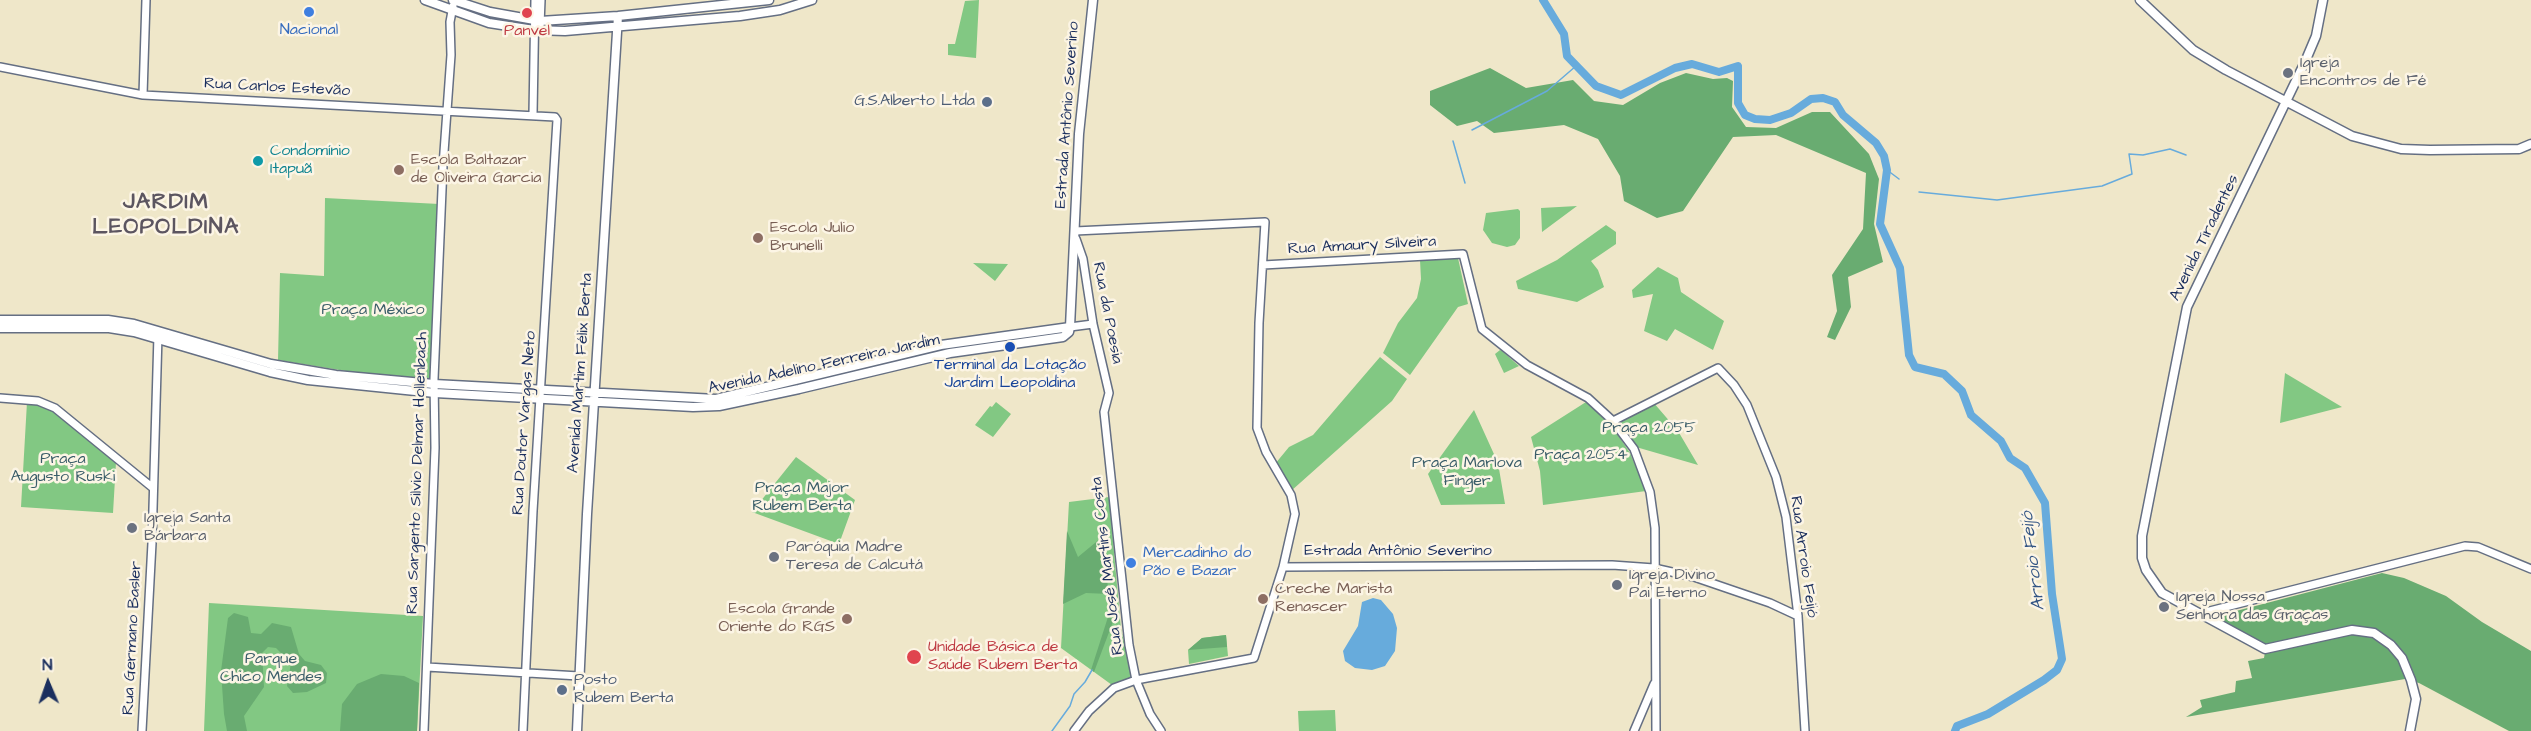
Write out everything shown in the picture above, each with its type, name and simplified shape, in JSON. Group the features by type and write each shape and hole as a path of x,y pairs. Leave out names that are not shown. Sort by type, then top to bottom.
{"main road":[{"path":"424,0 489,23 537,31 618,27 740,16 780,10 812,0"},
{"path":"454,0 490,12 537,21 618,16 768,0"},
{"name":"Estrada Antônio Severino","path":"1070,327 1080,128 1093,0"},
{"path":"2140,0 2193,50 2226,70 2352,136 2401,149 2519,149 2531,144"},
{"name":"Avenida Tiradentes","path":"2198,614 2162,593 2146,570 2142,558 2142,536 2187,308 2316,36 2323,0"},
{"name":"Avenida Martim Félix Berta","path":"576,731 618,16"},
{"path":"0,320 108,320 158,334"},
{"name":"Avenida Adelino Ferreira Jardim","path":"158,334 271,364 434,388 713,406 813,386 950,353 1063,337 1069,332 1070,327 941,345 716,399 595,397"},
{"path":"0,328 109,328 158,334"},
{"path":"809,377 808,382 813,386"},
{"path":"796,380 799,389"},
{"path":"2198,614 2265,649 2352,630 2374,633 2391,645 2402,658 2416,699 2410,731"}],"street":[{"path":"143,95 146,0"},
{"name":"Rua Sargento Silvio Delmar Hollenbach","path":"424,731 435,448 434,388 446,110 452,55 451,10 454,0"},
{"path":"533,114 537,31 535,0"},
{"path":"537,21 541,0"},
{"name":"Rua Carlos Estevão","path":"0,67 143,95 533,114 555,117"},
{"name":"Rua Doutor Vargas Neto","path":"523,731 533,511 557,120 555,117"},
{"name":"Estrada Antônio Severino","path":"1075,235 1265,222 1256,418 1260,440 1294,504 1294,523 1283,567 1612,565 1654,568 1694,578 1770,603 1798,616"},
{"name":"Rua da Poesia","path":"1075,235 1083,259 1093,324 1109,393"},
{"name":"Rua Amaury Silveira","path":"1263,265 1462,254 1482,329 1527,365 1587,398 1613,421"},
{"name":"Avenida Adelino Ferreira Jardim","path":"1070,327 1093,324"},
{"name":"Rua Germano Basler","path":"142,731 158,334"},
{"name":"Rua Arroio Feijó","path":"1613,421 1718,368 1734,385 1753,418 1776,477 1786,517 1798,616 1805,731"},
{"name":"Rua José Martins Costa","path":"1109,393 1105,408 1107,434 1127,625 1137,680 1150,714 1161,731"},
{"path":"0,398 38,401 54,408 153,488"},
{"path":"1613,421 1634,449 1650,492 1655,528 1656,731"},
{"path":"2198,614 2465,546 2478,547 2531,569"},
{"path":"1074,731 1108,691 1137,680 1254,658 1283,567"},
{"path":"427,667 579,676"},
{"path":"1634,731 1655,682"}],"green space":[{"path":"979,0 976,58 948,55 948,44 955,44 965,1"},
{"path":"1490,68 1526,88 1573,80 1594,101 1623,105 1660,83 1686,73 1713,79 1727,78 1733,81 1732,107 1746,127 1776,128 1812,112 1830,112 1869,154 1879,179 1874,224 1883,262 1848,277 1851,307 1835,340 1827,337 1837,311 1832,275 1863,229 1866,173 1776,135 1733,137 1683,211 1657,218 1624,201 1620,176 1598,139 1564,125 1494,133 1477,121 1457,126 1430,105 1430,91"},
{"name":"Praça México","path":"325,198 439,204 431,379 352,372 278,360 280,273 324,276"},
{"path":"1577,206 1542,232 1541,208"},
{"path":"1518,209 1520,211 1520,238 1515,245 1507,247 1492,243 1483,230 1486,213"},
{"path":"1606,225 1616,232 1616,244 1591,261 1598,270 1604,287 1577,302 1518,289 1516,281 1557,260"},
{"path":"1458,258 1468,304 1458,307 1410,375 1383,353 1398,323 1417,298 1421,279 1420,260"},
{"path":"973,263 1008,264 995,281"},
{"path":"1658,267 1678,278 1681,292 1724,321 1713,350 1675,329 1667,341 1644,331 1653,294 1633,298 1632,290"},
{"path":"1500,350 1519,366 1504,373 1495,354"},
{"path":"1380,357 1407,379 1392,401 1291,491 1275,464 1289,447 1313,435"},
{"path":"2285,373 2342,407 2280,423"},
{"name":"Praça Augusto Ruski","path":"27,402 52,410 116,462 113,513 21,507"},
{"path":"996,402 1011,414 993,437 975,425"},
{"name":"Praça 2054","path":"1586,402 1610,423 1630,453 1646,491 1543,505 1540,471 1531,437"},
{"name":"Praça 2055","path":"1653,402 1678,431 1698,465 1636,447 1617,421"},
{"name":"Praça Marlova Finger","path":"1474,410 1498,463 1505,504 1441,505 1428,474"},
{"name":"Praça Major Rubem Berta","path":"796,457 855,500 839,544 752,512"},
{"path":"1109,497 1121,629 1133,678 1112,685 1061,648 1069,502"},
{"path":"1067,531 1078,557 1101,538 1109,594 1086,593 1063,604"},
{"path":"2382,573 2404,578 2446,596 2482,622 2531,651 2531,731 2509,731 2419,683 2405,679 2186,717 2202,707 2200,700 2235,692 2236,681 2252,678 2248,661 2264,658 2266,646 2213,617"},
{"name":"Parque Chico Mendes","path":"209,603 423,616 417,731 204,731"},
{"path":"234,613 248,617 251,633 261,634 272,623 291,627 299,654 305,661 321,665 327,673 326,683 307,692 293,693 287,686 291,663 276,648 268,647 262,653 264,687 244,716 247,731 227,731 224,714 221,671 228,618"},
{"path":"1108,617 1114,619 1094,672 1091,670"},
{"path":"1226,635 1228,656 1189,664 1188,650 1202,638"},
{"path":"1226,635 1227,647 1188,650 1202,638"},
{"path":"381,674 404,676 419,683 417,731 340,731 342,704 357,684"},
{"path":"1335,710 1336,731 1299,731 1298,711"}],"water":[{"path":"1373,598 1381,600 1393,614 1397,628 1395,651 1385,666 1372,670 1355,668 1345,661 1343,651 1358,626 1362,602"}],"waterway":[{"name":"Arroio Feijó","path":"1543,0 1564,34 1567,56 1596,86 1621,95 1675,68 1692,64 1719,72 1738,66 1738,103 1745,115 1755,119 1770,120 1791,113 1811,99 1823,98 1835,102 1843,115 1876,143 1884,156 1887,170 1880,224 1900,268 1909,355 1915,367 1944,374 1962,391 1971,415 2001,441 2010,458 2025,468 2045,503 2052,594 2062,659 2057,670 2044,680 1988,714 1957,726 1955,731"},
{"path":"1472,130 1547,91 1576,66"},
{"path":"1453,141 1465,183"},
{"path":"1919,192 1997,200 2102,186 2132,174 2129,154 2143,155 2170,149 2186,155"},
{"path":"1887,170 1899,179"},
{"path":"1052,731 1070,706 1074,694 1092,670"}],"place":[{"name":"Nacional","path":"309,12"},
{"name":"Panvel","path":"527,13"},
{"name":"Igreja Encontros de Fé","path":"2288,73"},
{"name":"G.S.Alberto Ltda","path":"987,102"},
{"name":"Condomínio Itapuã","path":"258,161"},
{"name":"Escola Baltazar de Oliveira Garcia","path":"399,170"},
{"name":"Escola Julio Brunelli","path":"758,238"},
{"name":"Terminal da Lotação Jardim Leopoldina","path":"1010,347"},
{"name":"Igreja Santa Bárbara","path":"132,528"},
{"name":"Paróquia Madre Teresa de Calcutá","path":"774,557"},
{"name":"Mercadinho do Pão e Bazar","path":"1131,563"},
{"name":"Igreja Divino Pai Eterno","path":"1617,585"},
{"name":"Creche Marista Renascer","path":"1263,599"},
{"name":"Igreja Nossa Senhora das Graças","path":"2164,607"},
{"name":"Escola Grande Oriente do RGS","path":"847,619"},
{"name":"Unidade Básica de Saúde Rubem Berta","path":"914,657"},
{"name":"Posto Rubem Berta","path":"562,690"}],"district":[{"name":"JARDIM LEOPOLDINA","path":"166,216"}]}
